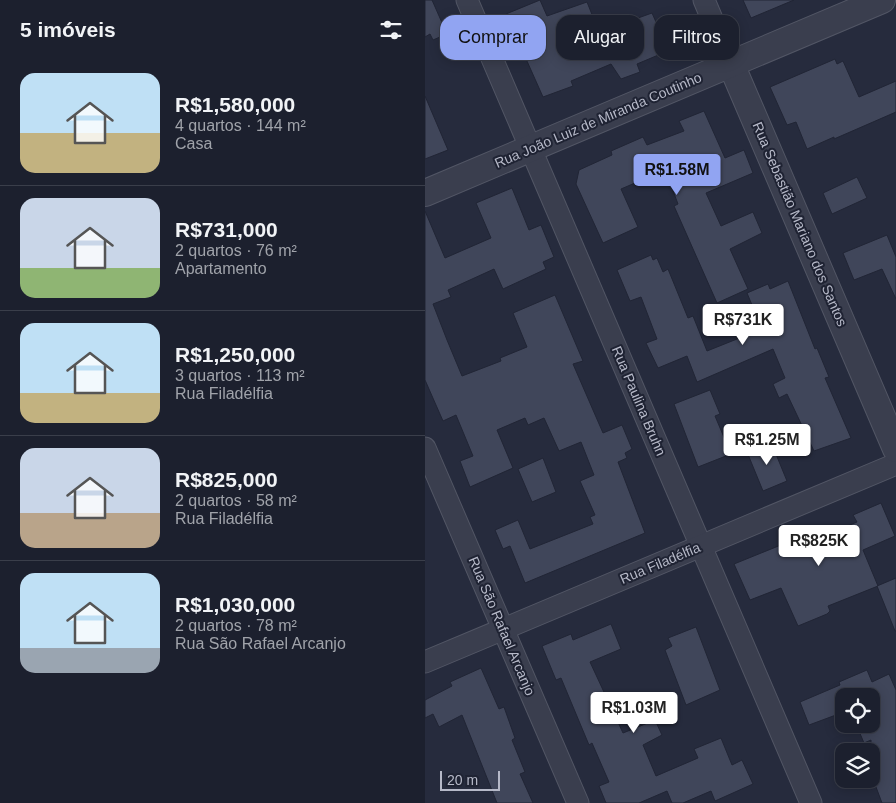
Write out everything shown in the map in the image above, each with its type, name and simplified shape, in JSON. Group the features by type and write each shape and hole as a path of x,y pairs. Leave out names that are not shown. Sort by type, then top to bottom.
{"street":[{"name":"Rua Paulina Bruhn","path":"467,0 811,803"},
{"name":"Rua Sebastião Mariano dos Santos","path":"704,0 896,449"},
{"name":"Rua João Luiz de Miranda Coutinho","path":"425,193 882,0"},
{"name":"Rua São Rafael Arcanjo","path":"425,448 578,803"},
{"name":"Rua Filadélfia","path":"425,662 896,464"}],"building":[{"path":"425,0 432,0 440,18 440,37 433,40 430,34 425,37"},
{"path":"540,0 547,16 587,2 592,15 556,15 556,60 644,60 644,16 652,13 654,18 654,57 637,64 640,72 621,79 611,64 571,81 573,86 543,97 527,60 546,60 546,15 506,14"},
{"path":"743,0 794,0 751,18"},
{"path":"835,59 837,64 843,61 859,97 896,81 896,112 807,149 796,122 787,125 770,87"},
{"path":"425,96 448,150 425,159"},
{"path":"704,111 725,158 744,150 753,173 706,193 721,226 753,212 762,233 730,249 748,289 717,303 674,206 678,204 667,175 665,176 663,171 621,189 638,227 603,243 576,184 579,170 612,155 611,151 643,137 647,145 684,131 679,121"},
{"path":"857,177 867,198 832,214 823,193"},
{"path":"512,188 529,230 541,225 554,257 543,262 546,269 503,289 494,269 448,290 451,297 433,304 462,376 501,361 500,358 527,347 513,313 555,295 583,361 573,364 603,433 622,425 632,449 625,453 627,458 618,462 645,533 525,583 510,546 503,549 495,530 518,520 530,549 593,524 590,517 595,515 580,481 594,475 581,442 559,451 544,418 528,425 525,418 497,430 513,468 470,487 460,461 473,456 456,415 443,421 425,380 425,211 445,258 491,238 476,203"},
{"path":"887,235 896,257 896,299 882,269 854,280 843,253"},
{"path":"651,255 653,260 657,258 663,272 668,269 688,318 693,316 707,351 762,329 747,293 768,284 770,289 788,281 815,349 817,348 829,377 825,378 851,438 814,451 787,394 779,398 773,384 785,378 773,349 697,382 687,356 658,368 646,343 657,339 641,297 630,301 617,270"},
{"path":"710,390 720,414 715,416 731,454 698,467 674,404"},
{"path":"771,442 787,481 763,491 747,452"},
{"path":"543,458 556,492 532,502 518,469"},
{"path":"881,503 895,536 863,550 878,586 828,606 830,611 827,614 798,626 781,588 750,600 734,564 808,534 811,541 857,522 853,515"},
{"path":"896,578 896,631 895,631 877,586"},
{"path":"611,624 621,649 590,662 623,733 655,720 662,735 643,745 656,776 698,758 694,749 721,738 732,765 742,760 753,784 715,801 711,791 683,803 672,803 667,791 639,803 606,803 599,786 609,782 592,743 589,745 561,678 556,680 542,646 571,634 573,640"},
{"path":"696,627 720,690 686,705 665,650 672,646 668,638"},
{"path":"481,668 499,709 504,707 515,738 512,740 525,772 520,774 533,803 497,803 462,715 439,727 433,714 425,718 425,700 452,686 450,682"},
{"path":"867,670 872,682 889,674 896,690 896,803 882,803 876,788 880,788 880,743 871,743 871,740 864,743 860,733 880,733 880,688 835,688 835,715 809,725 800,702 840,685 839,682"}]}
